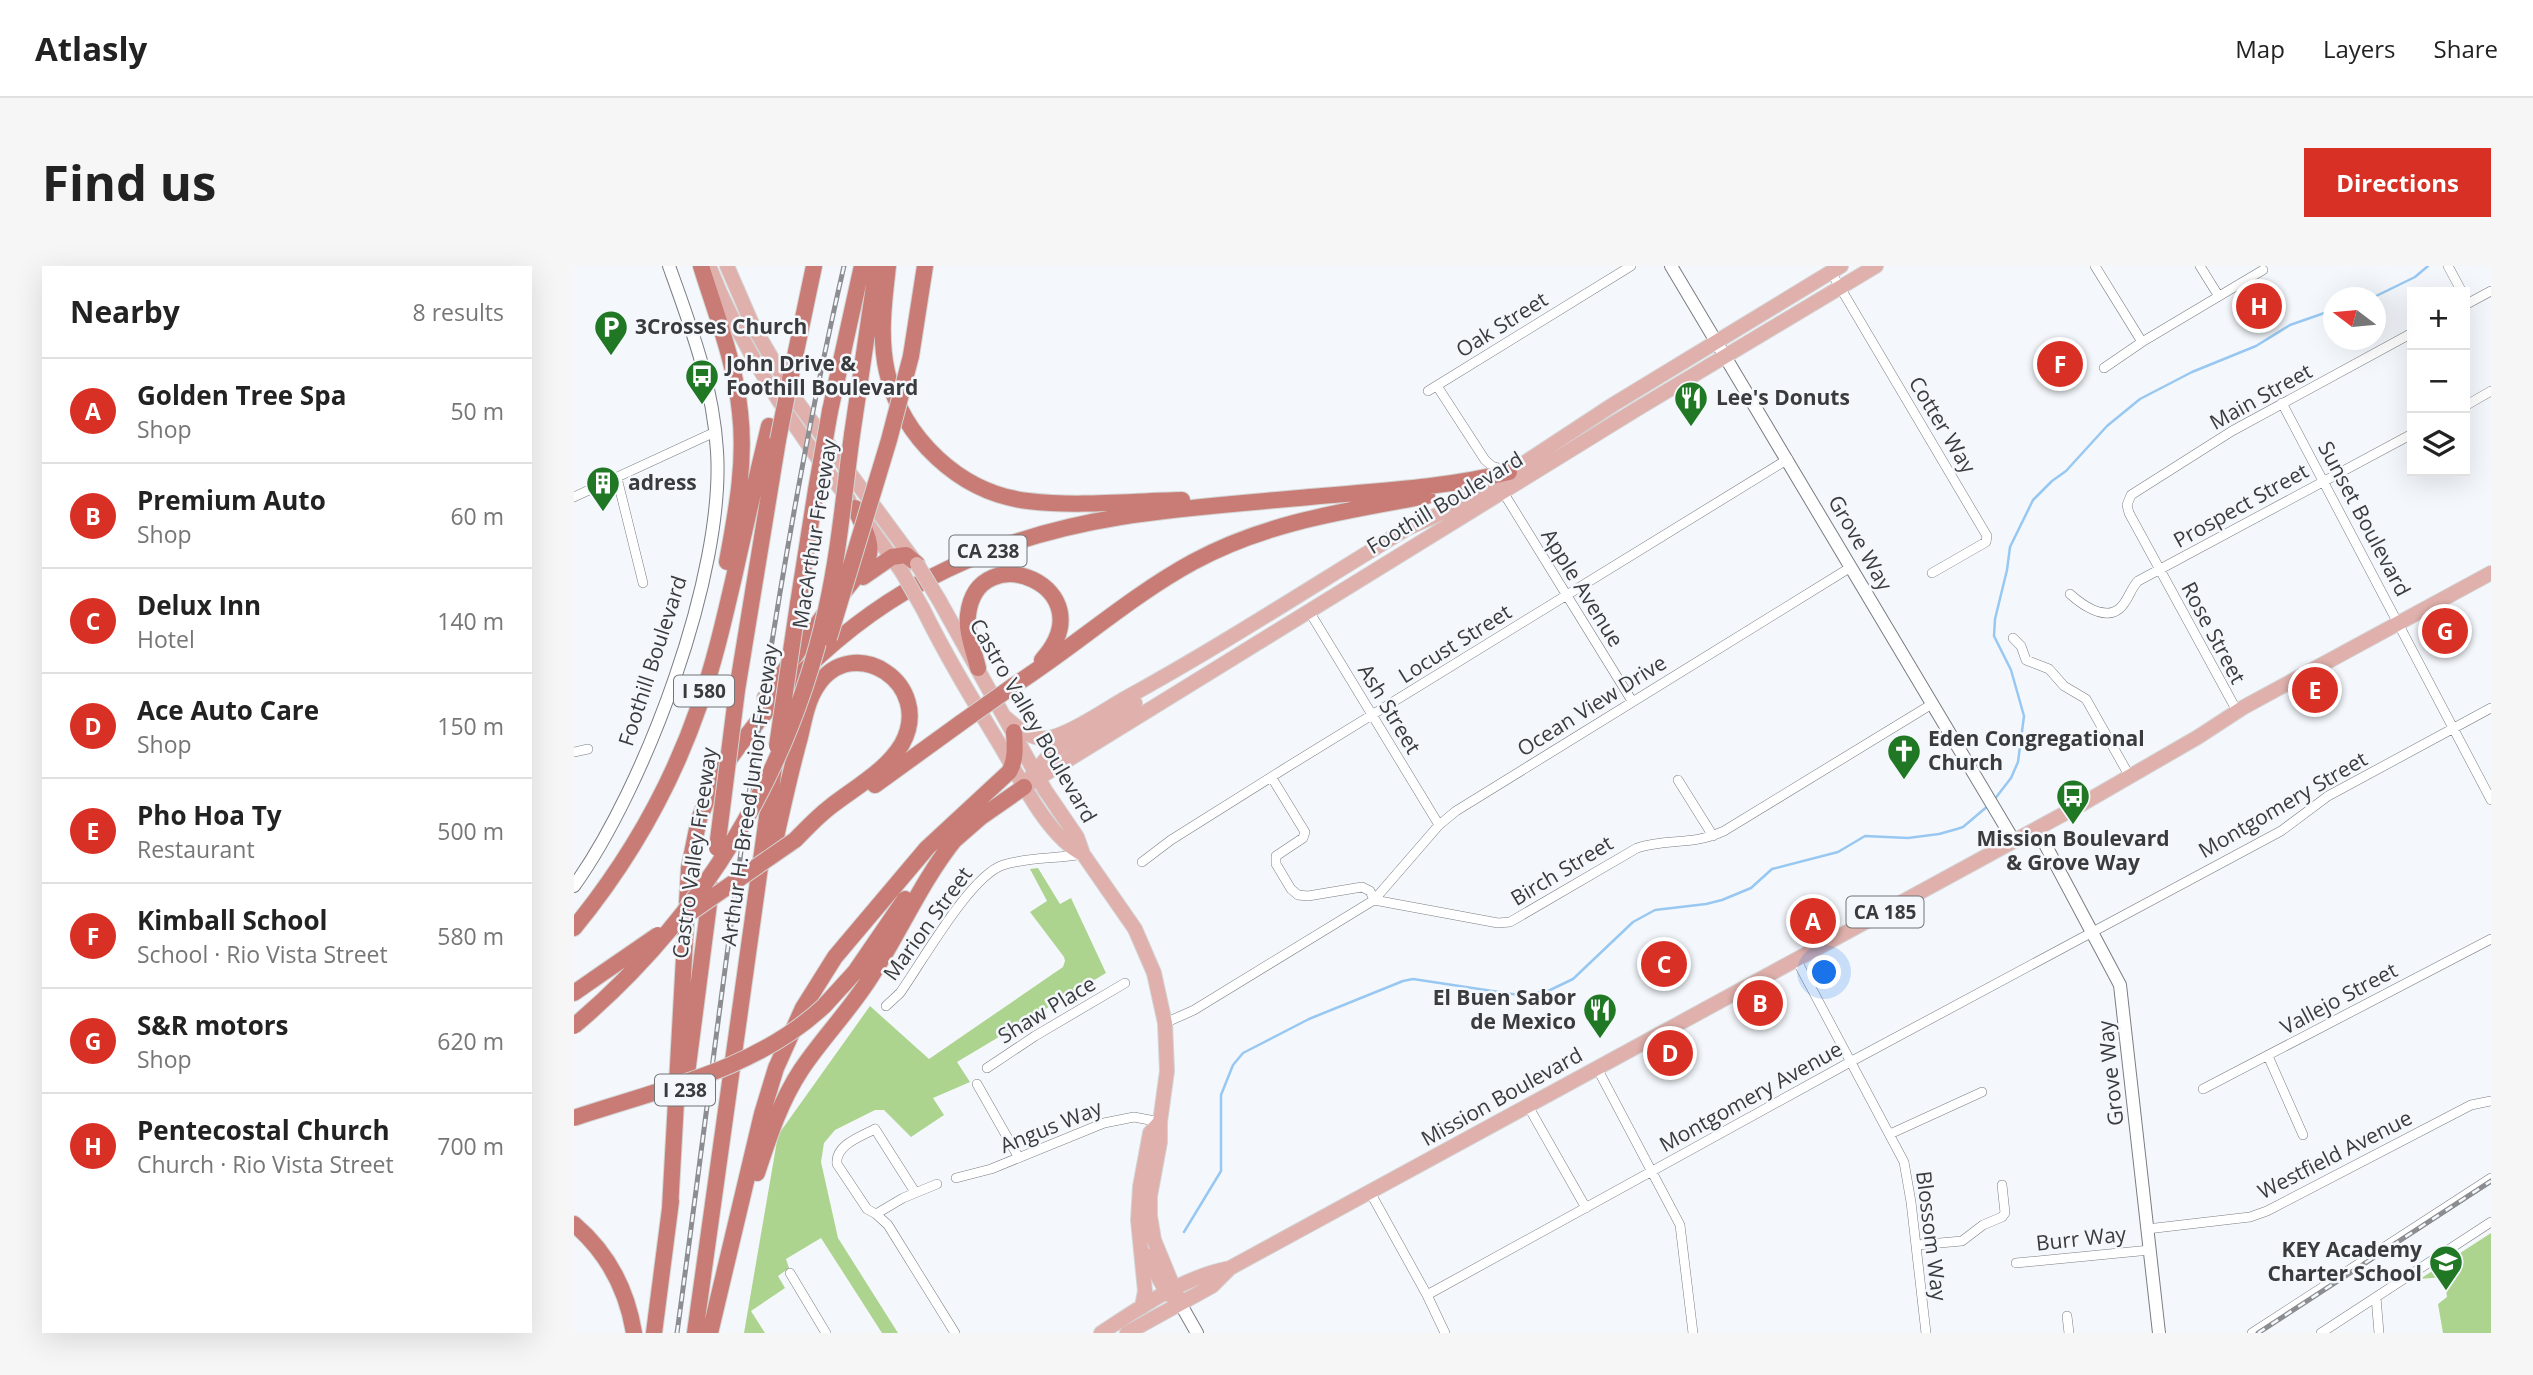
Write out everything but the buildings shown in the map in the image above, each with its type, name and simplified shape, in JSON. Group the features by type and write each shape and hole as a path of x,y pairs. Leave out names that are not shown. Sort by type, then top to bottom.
{"highway":[{"path":"701,266 734,374 742,436 739,492 709,676"},
{"name":"I 580","path":"574,928 625,859 654,809 688,736 709,676 773,433 790,380 814,266"},
{"name":"Arthur H. Breed Junior Freeway","path":"695,1333 797,604 831,411 862,266"},
{"name":"MacArthur Freeway","path":"574,1026 657,946 717,867 766,782 788,736 808,681 830,593 877,266"},
{"path":"888,266 883,339 887,373 896,400 911,427 929,450 953,471 979,486 1014,499 1051,503 1346,494"},
{"path":"808,681 836,618 890,440 911,356 925,266"},
{"name":"Castro Valley Freeway","path":"654,1333 773,433"},
{"path":"574,993 1171,575 1232,543 1300,520 1463,489 1509,472"},
{"name":"CA 238","path":"670,1209 689,868 699,819 715,780 771,704 829,646 882,605 910,588 960,563 1020,540 1105,520 1181,509 1458,483 1509,472"},
{"path":"715,780 743,728 831,606 865,567 870,555 869,538 855,508"},
{"path":"831,606 855,584 892,557 906,555 910,568"},
{"path":"978,668 968,622 973,598 983,586 1001,576 1017,574 1033,578 1044,586 1055,600 1059,612 1059,629 1054,644 1044,659 1013,686"},
{"path":"759,884 774,846 800,733 815,688 826,676 842,667 865,664 883,670 898,682 907,698 909,720 904,740 885,764 828,808 795,840"},
{"path":"710,1333 762,1114 776,1068 799,1015 824,972 869,914 927,848 1013,766 1010,725"},
{"path":"574,1118 745,1060 788,1035 824,1006 849,979 925,870 956,838 993,807 1024,788"},
{"path":"869,951 875,934 901,893 957,820"},
{"path":"718,1299 769,1136 784,1099 809,1057 874,973 927,879 956,838"},
{"path":"574,1224 595,1245 613,1272 627,1301 634,1333"}],"main road":[{"name":"Foothill Boulevard","path":"574,887 601,843 659,720 704,574 713,525 718,468 704,366 669,266"},
{"path":"709,266 736,328 765,380 796,429 892,557"},
{"name":"Castro Valley Boulevard","path":"727,266 761,340 811,423 910,568 939,600 1036,775 1077,837 1083,854"},
{"name":"Grove Way","path":"1671,266 2014,841"},
{"name":"Foothill Boulevard","path":"1036,775 1877,266"},
{"name":"Foothill Boulevard","path":"1036,775 1050,754 1133,705 1152,684 1408,528 1462,503 1612,405 1836,269"},
{"path":"736,328 746,339 761,340"},
{"name":"Castro Valley Boulevard","path":"910,568 923,609 949,660 1024,788 1062,840 1083,854"},
{"name":"Mission Boulevard","path":"1127,1333 1212,1286 1230,1268 2037,829 2130,777 2237,711 2491,573"},
{"path":"1010,725 1031,735 1052,737 1152,684"},
{"path":"1024,788 1036,775"},
{"name":"Grove Way","path":"2037,829 2122,990 2159,1333"},
{"path":"1083,854 1140,937 1157,984 1165,1023 1167,1071 1160,1142 1150,1196 1150,1216 1154,1240 1171,1290"},
{"path":"1142,1307 1145,1291 1138,1220 1140,1187 1150,1133 1160,1122"},
{"path":"1141,1244 1150,1266 1171,1290 1197,1333"},
{"path":"1162,1261 1181,1271 1204,1273"},
{"name":"Mission Boulevard","path":"1101,1333 1204,1273 1230,1268"}],"street":[{"name":"Oak Street","path":"1509,472 1492,466 1485,460 1432,388 1631,266"},
{"path":"2095,266 2142,342"},
{"path":"2200,266 2218,295"},
{"name":"Cotter Way","path":"1836,269 1841,288 1987,536 1986,542 1932,573"},
{"path":"2104,368 2218,295 2263,270"},
{"path":"2451,270 2460,287"},
{"path":"2470,300 2491,291"},
{"name":"Main Street","path":"2131,496 2232,431 2407,336"},
{"path":"2470,403 2491,391"},
{"name":"Sunset Boulevard","path":"2282,404 2491,800"},
{"path":"574,497 715,432"},
{"name":"Prospect Street","path":"2070,594 2082,605 2110,613 2118,609 2138,581 2407,436"},
{"name":"Locust Street","path":"1142,862 1171,840 1788,459"},
{"path":"617,478 643,583"},
{"name":"Apple Avenue","path":"1503,492 1632,701"},
{"name":"Rose Street","path":"2131,496 2127,501 2127,510 2237,711"},
{"name":"Ocean View Drive","path":"1374,900 1439,825 1456,811 1851,567"},
{"name":"Ash Street","path":"1309,611 1439,825"},
{"path":"2013,638 2021,646 2026,660 2049,669 2059,682 2086,699 2130,777"},
{"name":"Birch Street","path":"1272,778 1305,832 1303,838 1276,856 1276,864 1291,890 1298,895 1308,897 1362,887 1370,891 1374,900 1504,923 1516,920 1637,848 1657,843 1693,842 1713,836 1932,704"},
{"name":"Montgomery Street","path":"2093,932 2274,835 2329,796 2491,708"},
{"path":"574,752 588,749"},
{"path":"1678,780 1713,836"},
{"name":"Marion Street","path":"886,1006 900,993 970,891 985,875 1011,863 1083,854"},
{"path":"1165,1023 1194,1010 1374,900"},
{"name":"Montgomery Avenue","path":"1427,1295 2093,932"},
{"name":"Vallejo Street","path":"2203,1088 2491,939"},
{"name":"Blossom Way","path":"1797,961 1900,1153 1908,1177 1926,1333"},
{"name":"Shaw Place","path":"987,1068 1125,983"},
{"path":"2267,1056 2303,1135"},
{"path":"1597,1069 1681,1225 1693,1333"},
{"path":"977,1084 1019,1158"},
{"path":"1890,1134 1982,1092"},
{"name":"Westfield Avenue","path":"2147,1229 2250,1217 2267,1211 2471,1105 2491,1101"},
{"path":"1528,1106 1586,1208"},
{"name":"Angus Way","path":"956,1178 991,1170 1125,1117 1160,1122"},
{"path":"915,1192 875,1129 839,1150 837,1164 867,1209 888,1225 955,1333"},
{"path":"2252,1333 2491,1178"},
{"path":"876,1214 915,1192 937,1184"},
{"path":"1917,1245 1962,1241 1983,1225 2002,1217 2002,1185"},
{"path":"1370,1192 1445,1333"},
{"path":"2320,1333 2491,1222"},
{"name":"Burr Way","path":"2016,1263 2150,1250"},
{"path":"789,1273 827,1333"},
{"path":"2375,1297 2379,1333"},
{"path":"2067,1316 2069,1333"}],"green space":[{"path":"1038,868 1060,904 1071,898 1106,973 957,1062 970,1082 933,1098 944,1115 911,1137 884,1110 875,1110 835,1130 824,1143 821,1162 838,1238 898,1333 882,1333 821,1238 786,1259 789,1268 778,1276 785,1288 751,1311 765,1333 744,1333 778,1135 870,1006 929,1059 1063,967 1064,957 1030,912 1047,901 1030,869"},
{"name":"KEY Academy Charter School","path":"2491,1233 2491,1333 2443,1333 2438,1304 2447,1297 2444,1277 2420,1279"}],"waterway":[{"path":"2386,291 2415,277 2428,266"},
{"path":"1994,800 2011,778 2018,762 2024,716 2011,670 1994,636 1995,619 2010,547 2033,500 2066,471 2107,426 2140,399 2192,372 2256,346 2290,325 2323,313"},
{"path":"1184,1232 1221,1171 1221,1095 1233,1065 1243,1053 1309,1019 1403,981 1413,979 1519,995 1548,991 1573,979 1633,922 1655,910 1722,900 1751,888 1772,869 1838,852 1865,836 1908,838 1957,829 1989,805"}],"railway":[{"path":"677,1333 768,664 816,398 844,266"},
{"path":"2258,1333 2491,1181"}],"place":[{"name":"Pentecostal Church","path":"2259,306"},
{"name":"3Crosses Church","path":"611,357"},
{"name":"Kimball School","path":"2060,364"},
{"name":"John Drive & Foothill Boulevard","path":"702,406"},
{"name":"Lee's Donuts","path":"1691,428"},
{"name":"adress","path":"603,513"},
{"name":"S&R motors","path":"2445,631"},
{"name":"Pho Hoa Ty","path":"2315,690"},
{"name":"Eden Congregational Church","path":"1904,781"},
{"name":"Mission Boulevard & Grove Way","path":"2073,826"},
{"name":"Golden Tree Spa","path":"1813,921"},
{"name":"Delux Inn","path":"1664,964"},
{"name":"Premium Auto","path":"1760,1003"},
{"name":"El Buen Sabor de Mexico","path":"1600,1040"},
{"name":"Ace Auto Care","path":"1670,1053"},
{"name":"KEY Academy Charter School","path":"2446,1292"}]}
